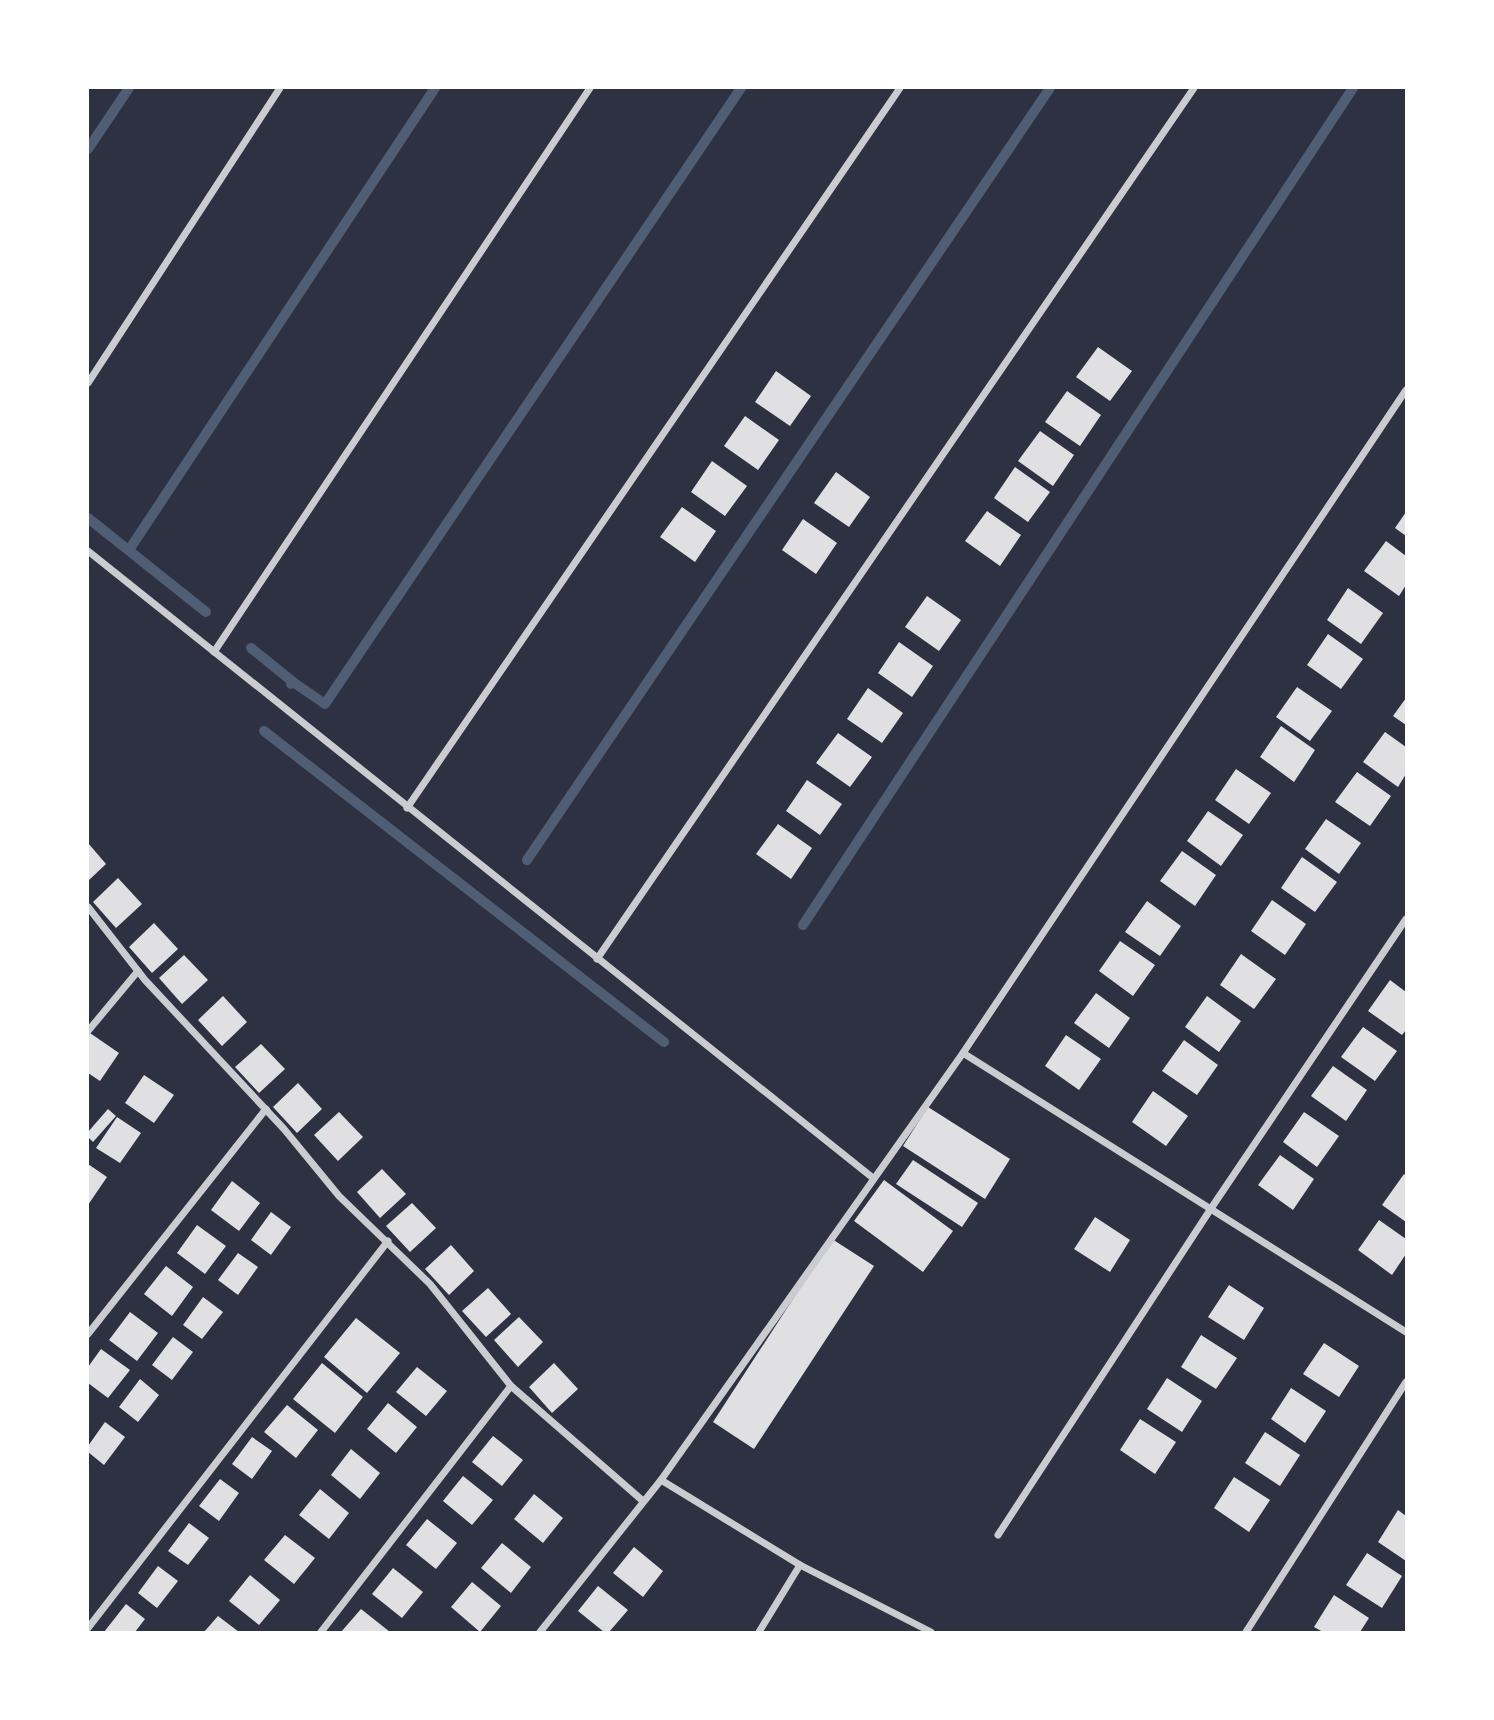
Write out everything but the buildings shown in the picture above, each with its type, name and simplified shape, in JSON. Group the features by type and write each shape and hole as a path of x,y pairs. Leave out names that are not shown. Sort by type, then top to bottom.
{"street":[{"path":"88,383 280,88"},
{"path":"214,652 590,88"},
{"path":"407,808 900,88"},
{"path":"597,959 1194,88"},
{"path":"540,1633 660,1480 963,1053 1406,390"},
{"path":"88,551 873,1178"},
{"path":"88,907 138,971 266,1109 339,1196 430,1284 511,1386 643,1501"},
{"path":"998,1535 1212,1207 1406,919"},
{"path":"88,1031 138,971"},
{"path":"963,1053 1212,1207 1406,1332"},
{"path":"88,1334 266,1109"},
{"path":"88,1628 388,1241"},
{"path":"1246,1633 1406,1382"},
{"path":"321,1633 511,1386"},
{"path":"660,1480 800,1565 931,1633"},
{"path":"759,1633 800,1565"}],"waterway":[{"path":"88,149 129,88"},
{"path":"129,550 435,88"},
{"path":"293,682 325,704 741,88"},
{"path":"527,860 1050,88"},
{"path":"803,925 1353,88"},
{"path":"88,518 206,612"},
{"path":"251,648 293,682 291,684"},
{"path":"264,731 664,1042"}]}
